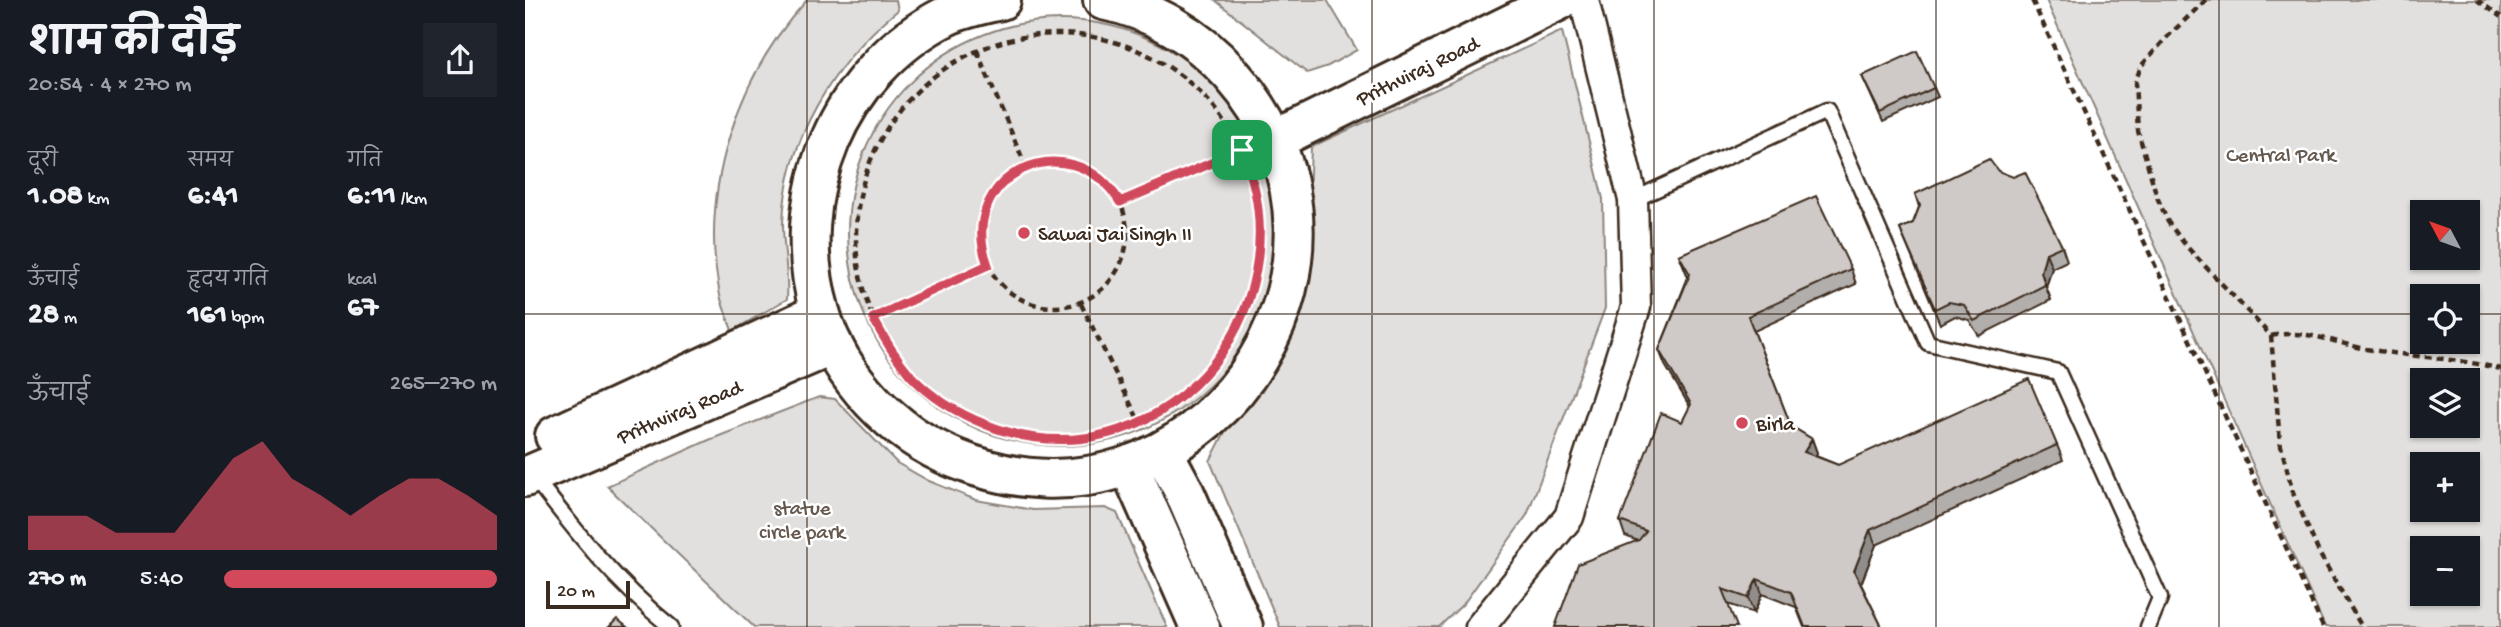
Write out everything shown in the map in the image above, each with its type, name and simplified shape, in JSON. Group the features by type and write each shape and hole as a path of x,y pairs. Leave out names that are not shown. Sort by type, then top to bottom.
{"street":[{"path":"964,5 904,44 867,78 834,131 819,165 809,214 809,264 827,329 859,387 894,423 935,451 981,470 1030,479 1080,478 1129,466 1163,452 1197,430 1227,402 1252,371 1272,336 1286,298 1293,258 1293,218 1287,178 1258,145 1249,94 1215,55 1172,25 1124,4 1103,0"},
{"name":"Prithviraj Road","path":"1258,145 1560,0"},
{"path":"1480,627 1569,517 1636,307 1633,200 1584,0"},
{"name":"Prithviraj Road","path":"527,467 827,329"},
{"path":"1163,452 1183,489 1243,627"},
{"path":"1129,466 1200,627"}],"lane":[{"path":"1633,200 1827,111 1928,344 2058,372 2160,598 2148,627"},
{"path":"527,467 587,546 630,594 671,627"}],"path":[{"path":"2032,0 2323,627"},
{"path":"2206,0 2141,66 2135,83 2138,131 2157,197 2168,222 2187,247 2270,336 2280,442 2293,493 2319,553 2362,627"},
{"path":"2477,0 2501,17"},
{"path":"1055,33 1095,36 1125,44 1170,66 1201,91 1221,114 1258,145 1257,197 1261,226 1254,287 1244,315 1230,342 1198,381 1166,406 1139,421 1106,432 1071,438 1036,437 1002,430 969,418 921,384 890,349 873,318 862,285 856,250 857,215 864,180 877,147 895,117 918,90 946,68 977,51 1005,41 1055,33"},
{"path":"977,51 1026,167"},
{"path":"1120,202 1258,145"},
{"path":"1057,161 1087,169 1106,183 1120,202 1126,222 1127,243 1121,263 1111,281 1081,303 1059,308 1025,302 1010,293 988,265 981,237 986,208 1002,184 1026,167 1057,161"},
{"path":"873,318 988,265"},
{"path":"1081,303 1139,421"},
{"path":"2270,336 2292,332 2367,349 2474,362 2501,369"}],"green space":[{"path":"807,0 896,0 898,10 853,54 834,78 803,133 786,193 783,224 787,299 732,331 720,295 714,251 720,173 730,135 761,63"},
{"path":"1215,0 1327,0 1357,50 1328,66 1307,73"},
{"name":"Central Park","path":"2046,0 2501,0 2501,627 2325,627"},
{"path":"1061,20 1123,29 1179,56 1211,83 1238,115 1265,171 1274,233 1265,295 1238,351 1211,383 1179,410 1123,437 1061,446 999,437 943,410 911,383 884,351 857,295 848,233 857,171 884,115 911,83 943,56 999,29"},
{"path":"1562,31 1603,199 1605,308 1527,515 1464,603 1439,627 1280,627 1210,461 1306,275 1311,147"},
{"name":"statue circle park","path":"819,397 835,399 897,463 929,481 976,500 1033,510 1105,508 1117,513 1167,627 754,627 607,486 709,440"}],"building":[{"path":"1917,51 1934,88 1880,113 1862,76"},
{"path":"1989,159 1998,171 2013,177 2025,172 2062,246 2046,253 2041,272 2045,285 1974,321 1964,305 1949,302 1935,309 1900,229 1913,223 1920,205 1915,194"},
{"name":"Birla","path":"1816,196 1851,269 1748,316 1791,426 1812,439 1804,452 1838,465 2029,379 2057,445 1870,530 1854,571 1882,627 1805,627 1791,592 1757,579 1748,598 1722,589 1737,627 1555,627 1578,564 1639,540 1646,531 1620,521 1661,413 1682,422 1691,404 1659,350 1690,274 1679,255"},
{"path":"617,619 627,627 609,627"}],"place":[{"name":"Sawai Jai Singh II","path":"1024,233"},
{"name":"Birla","path":"1742,423"}],"route":[{"path":"1242,150 1257,197 1261,226 1254,287 1244,315 1230,342 1212,367 1191,388 1139,421 1106,432 1071,438 1036,437 1002,430 969,418 939,400 912,377 890,349 873,318 988,265 981,237 986,208 1002,184 1026,167 1041,162 1072,163 1101,177 1120,202 1242,150"}]}
